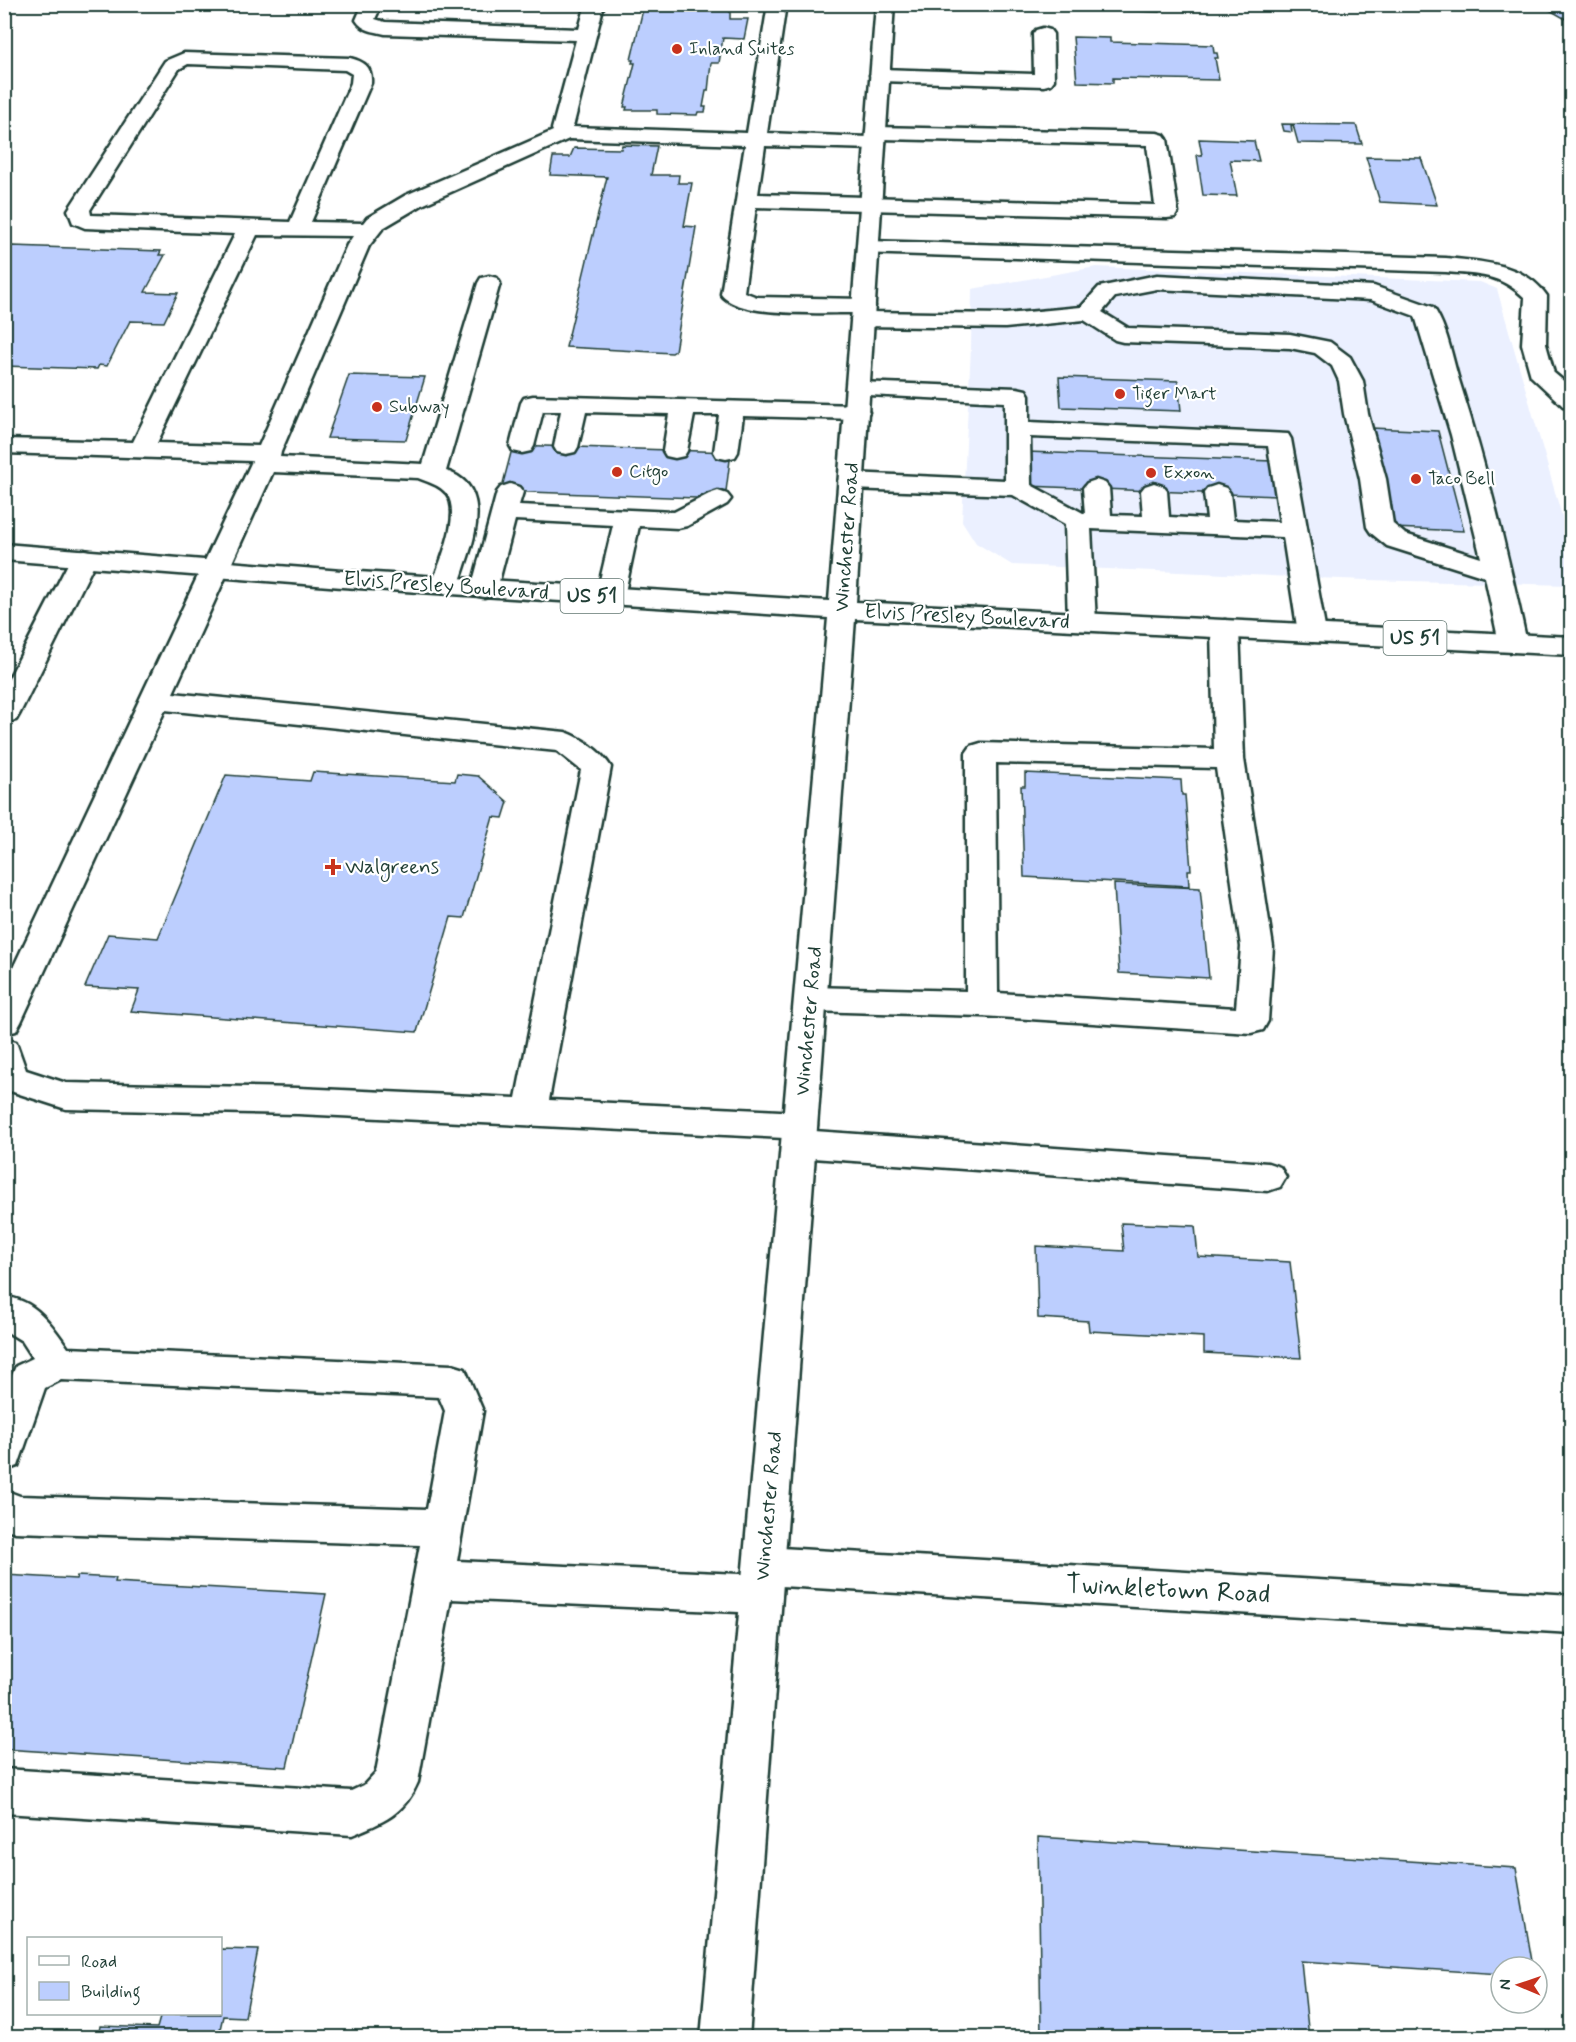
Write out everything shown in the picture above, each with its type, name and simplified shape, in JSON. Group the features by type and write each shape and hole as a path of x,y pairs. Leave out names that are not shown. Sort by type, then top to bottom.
{"main road":[{"path":"373,4 365,20 370,25 385,28 587,35"},
{"path":"566,134 562,129 595,4"},
{"path":"777,4 732,294 740,300 757,304 1005,321 1088,313 1123,335 1290,341 1322,347 1342,362 1351,381 1356,414 1373,479 1380,527 1396,540 1498,572"},
{"name":"Winchester Road","path":"725,2037 842,611 885,4"},
{"path":"880,75 1044,80 1043,34"},
{"path":"298,228 361,83 362,72 350,64 196,58 172,64 79,210 81,218 85,221 249,228 369,230"},
{"path":"4,1022 268,459 358,245 375,223 414,200 566,134 756,139 1156,139 1167,212 747,200"},
{"path":"142,449 249,228"},
{"path":"868,248 1201,256 1446,265 1489,269 1518,279 1536,296 1534,344 1543,376 1572,401"},
{"path":"1088,313 1107,292 1157,282 1374,294 1425,312 1444,366 1490,535 1513,643"},
{"path":"433,473 489,283"},
{"path":"522,446 533,403 732,408 857,400 1017,395 1018,488"},
{"path":"566,447 575,404"},
{"path":"675,451 682,407"},
{"path":"726,452 732,408"},
{"path":"1017,429 1093,443 1211,448 1279,439 1312,633"},
{"path":"4,446 142,449 440,474 456,487 466,509 465,525 445,585"},
{"path":"851,481 1018,488 1088,521 1294,530"},
{"path":"1082,622 1088,521 1096,488"},
{"path":"1154,491 1157,524"},
{"path":"1217,493 1221,526"},
{"path":"484,589 507,502 553,504 628,518 665,508 678,520 718,499"},
{"path":"610,597 628,518"},
{"name":"Elvis Presley Boulevard","path":"4,552 484,589 842,611 1572,646"},
{"path":"5,714 84,558"},
{"path":"811,999 982,1004 1251,1021 1257,947 1229,759 1225,629"},
{"path":"156,700 565,742 596,766 530,1112"},
{"path":"982,1004 981,753 1229,759"},
{"path":"4,1051 12,1078 66,1096 298,1101 530,1112 1268,1177"},
{"path":"4,1313 9,1313 35,1330 58,1364"},
{"path":"4,1454 29,1378 58,1364 452,1381 464,1411 396,1782 380,1800 352,1813 4,1791"},
{"path":"4,1508 15,1514 442,1528"},
{"name":"Twinkletown Road","path":"434,1579 763,1580 1572,1614"}],"shaded area":[{"path":"1096,267 1480,282 1497,289 1571,548 1571,585 1366,580 1012,565 976,543 962,521 972,289"}],"building":[{"name":"Inland Suites","path":"724,4 723,7 730,7 730,19 748,19 744,39 723,38 719,63 711,63 708,91 706,91 703,107 706,107 705,112 698,112 697,115 657,114 657,110 626,110 627,107 624,107 635,63 631,60 644,5"},
{"path":"1075,4 1158,4 1159,12 1082,9 1076,8"},
{"path":"1539,4 1572,4 1572,20 1569,21"},
{"path":"1073,37 1110,38 1110,42 1213,45 1214,53 1217,53 1218,58 1215,58 1219,80 1113,78 1113,83 1077,82"},
{"path":"1282,124 1356,125 1362,144 1298,143 1293,125 1291,125 1292,132 1284,131"},
{"path":"1199,139 1254,141 1259,161 1230,160 1237,196 1203,195 1197,155 1202,155"},
{"path":"622,145 657,146 651,175 679,175 678,183 692,183 684,226 696,227 675,351 672,353 566,347 607,177 550,175 553,157 570,157 574,148 621,149"},
{"path":"1366,157 1421,158 1437,205 1380,202"},
{"path":"12,246 161,251 159,255 165,255 145,292 178,293 164,322 130,321 107,366 99,365 97,369 4,366 4,258"},
{"name":"Subway","path":"349,375 425,377 406,440 327,438"},
{"name":"Tiger Mart","path":"1059,377 1178,381 1181,411 1061,407"},
{"name":"Taco Bell","path":"1371,428 1438,431 1464,531 1393,528"},
{"name":"Citgo","path":"513,445 731,452 725,499 501,491"},
{"name":"Exxon","path":"1027,452 1272,461 1277,496 1027,486"},
{"name":"Walgreens","path":"313,772 455,781 457,774 478,776 508,802 503,818 493,817 464,918 451,917 417,1032 131,1011 139,990 85,987 108,934 158,938 226,775 310,781"},
{"path":"1025,773 1181,780 1182,795 1185,795 1191,870 1188,870 1189,886 1024,877 1021,786 1025,786"},
{"path":"1114,884 1200,888 1209,978 1119,973"},
{"path":"1121,1223 1195,1226 1198,1257 1290,1262 1301,1358 1204,1353 1204,1337 1089,1331 1088,1321 1038,1318 1036,1246 1124,1251"},
{"path":"4,1575 76,1579 77,1576 116,1578 115,1582 326,1594 287,1767 4,1749"},
{"path":"1038,1837 1516,1868 1531,1955 1489,1955 1489,1973 1301,1961 1309,2038 1041,2038"},
{"path":"222,1949 258,1950 245,2017 223,2016 218,2038 98,2038 100,2026 157,2028 161,2015 222,2015"}],"place":[{"name":"Inland Suites","path":"677,49"},
{"name":"Tiger Mart","path":"1120,394"},
{"name":"Subway","path":"377,407"},
{"name":"Citgo","path":"617,472"},
{"name":"Exxon","path":"1151,473"},
{"name":"Taco Bell","path":"1416,479"},
{"name":"Walgreens","path":"333,867"}]}
